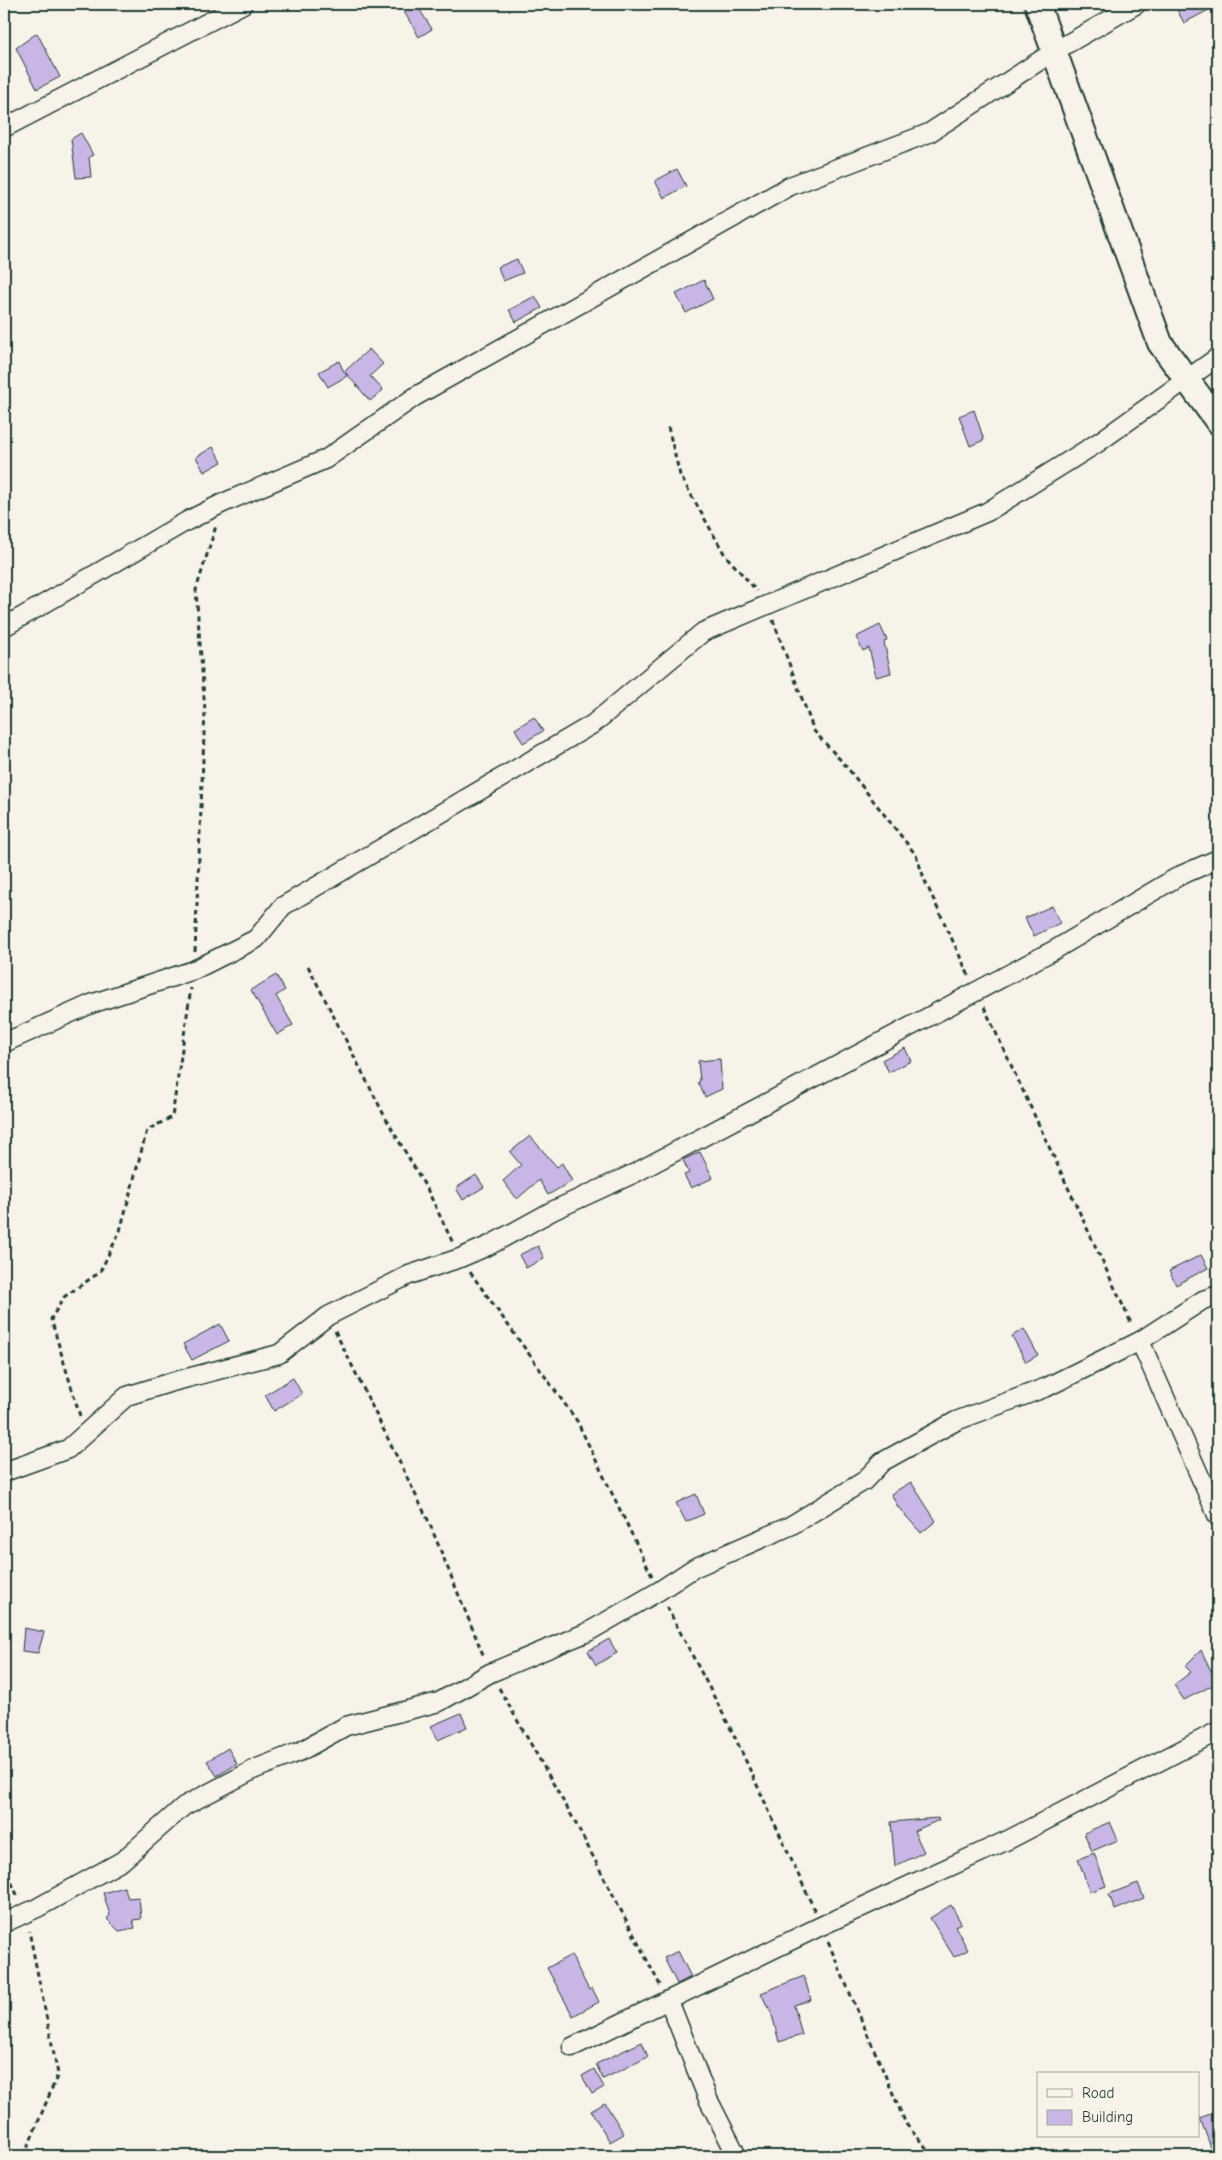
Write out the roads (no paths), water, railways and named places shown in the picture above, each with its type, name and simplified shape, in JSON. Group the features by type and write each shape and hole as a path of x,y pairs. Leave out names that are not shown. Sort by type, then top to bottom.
{"street":[{"path":"4,128 243,4"},
{"path":"1037,4 1160,343 1218,422"},
{"path":"4,627 187,521 223,503 326,459 416,396 790,186 929,133 1053,52 1137,4"},
{"path":"4,1043 91,1004 194,970 256,940 283,906 594,724 703,632 987,512 1099,442 1218,357"},
{"path":"4,1472 68,1448 127,1396 279,1354 328,1316 409,1275 460,1258 490,1245 552,1212 635,1173 1056,949 1179,876 1218,859"},
{"path":"4,1923 122,1861 184,1806 255,1769 302,1751 346,1726 439,1702 490,1673 588,1632 659,1591 694,1568 790,1526 864,1481 882,1462 956,1421 1047,1387 1140,1342 1203,1300 1218,1295"},
{"path":"1140,1342 1218,1517"},
{"path":"572,2047 821,1926 1010,1839 1218,1731"},
{"path":"669,2001 708,2099 737,2156"}]}
